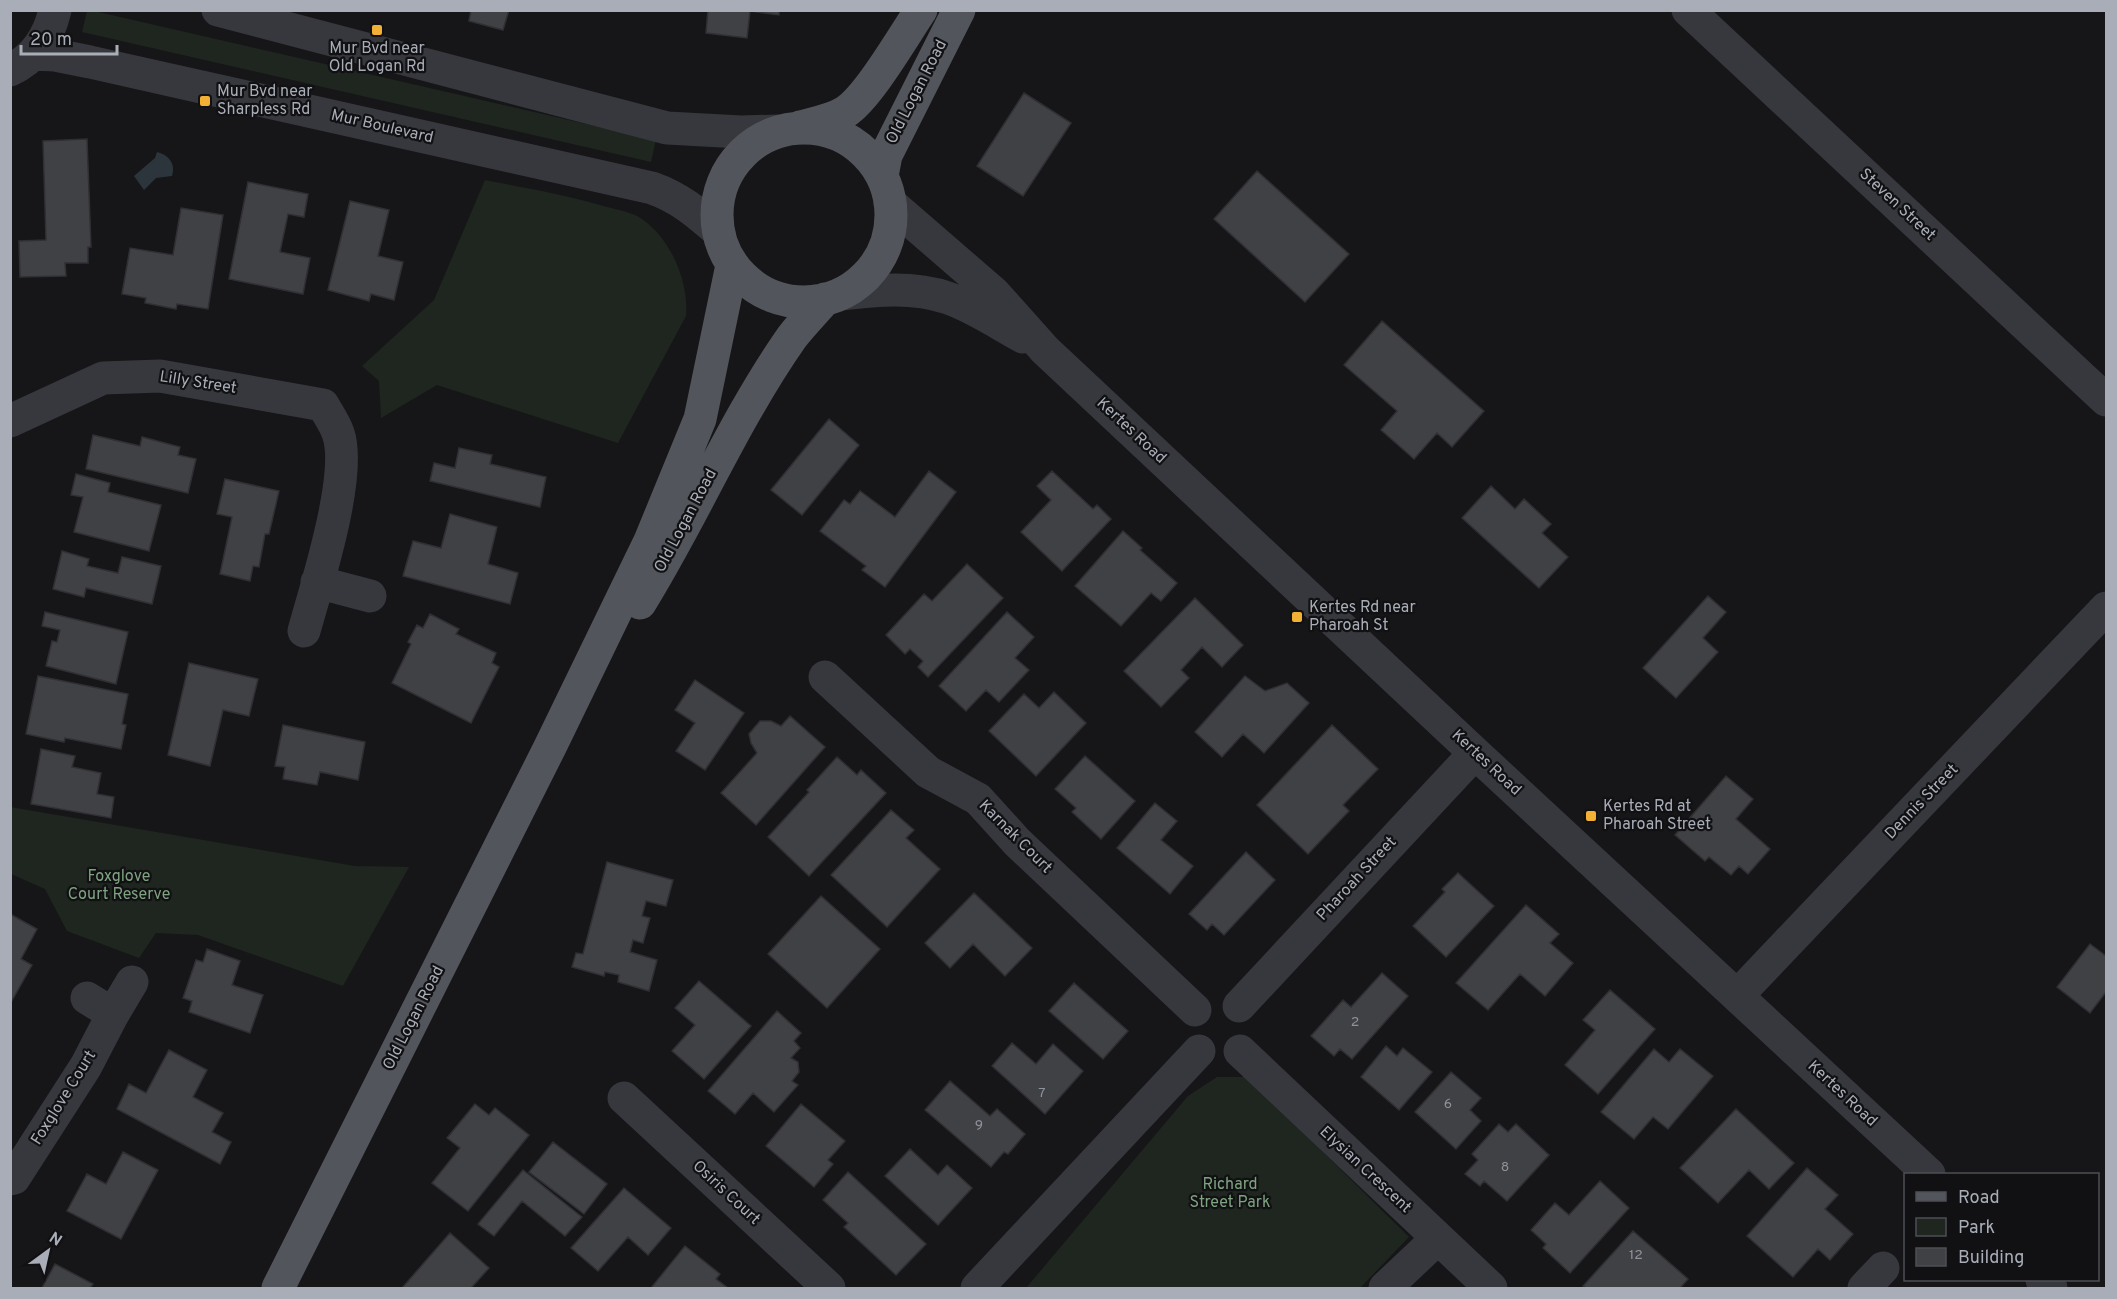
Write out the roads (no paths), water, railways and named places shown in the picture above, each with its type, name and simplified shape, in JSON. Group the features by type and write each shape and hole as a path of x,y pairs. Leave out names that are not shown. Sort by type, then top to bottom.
{"main road":[{"path":"787,130 822,130 846,139 867,155 886,189 890,231 880,257 864,278 833,297 799,302 774,297 751,284 732,265 723,249 718,231 717,204 725,177 741,154 757,141 787,130 836,117 854,106 921,10"},
{"name":"Old Logan Road","path":"886,189 886,155 959,10"},
{"name":"Old Logan Road","path":"278,1288 550,747 650,541 700,420 732,265"},
{"name":"Old Logan Road","path":"550,747 670,555 730,438 793,336 833,297"}],"street":[{"path":"22,62 46,35 55,10"},
{"path":"218,10 667,128 741,132 787,130"},
{"name":"Steven Street","path":"1688,10 2106,400"},
{"name":"Mur Boulevard","path":"22,62 56,56 90,62 652,188 673,196 692,208 718,231"},
{"name":"Kertes Road","path":"886,189 994,293 1045,350 1928,1173"},
{"name":"Kertes Road","path":"833,297 881,289 904,290 949,298 1045,350"},
{"name":"Lilly Street","path":"10,422 103,378 160,376 323,405 339,435 342,466 339,494 317,582"},
{"path":"304,631 317,582 369,596"},
{"name":"Dennis Street","path":"1737,996 2106,608"},
{"name":"Karnak Court","path":"825,677 928,772 978,799 1017,842 1195,1010"},
{"name":"Pharoah Street","path":"1239,1006 1475,753"},
{"name":"Foxglove Court","path":"10,1179 14,1178 86,1066 100,1006 132,982"},
{"path":"1216,999 1239,1006 1248,1020 1249,1028 1248,1036 1240,1051 1233,1056 1215,1059 1206,1057 1199,1051 1189,1031 1191,1017 1195,1010 1216,999"},
{"path":"976,1288 1199,1051"},
{"name":"Elysian Crescent","path":"1240,1051 1491,1288"},
{"name":"Osiris Court","path":"624,1098 829,1288"},
{"path":"1385,1288 1438,1238"}],"place":[{"name":"Mur Bvd near Old Logan Rd","path":"377,30"},
{"name":"Mur Bvd near Sharpless Rd","path":"205,101"},
{"name":"Kertes Rd near Pharoah St","path":"1297,617"},
{"name":"Kertes Rd at Pharoah Street","path":"1591,816"}],"park label":[{"name":"Foxglove Court Reserve","path":"119,886"},
{"name":"Richard Street Park","path":"1230,1194"}]}
